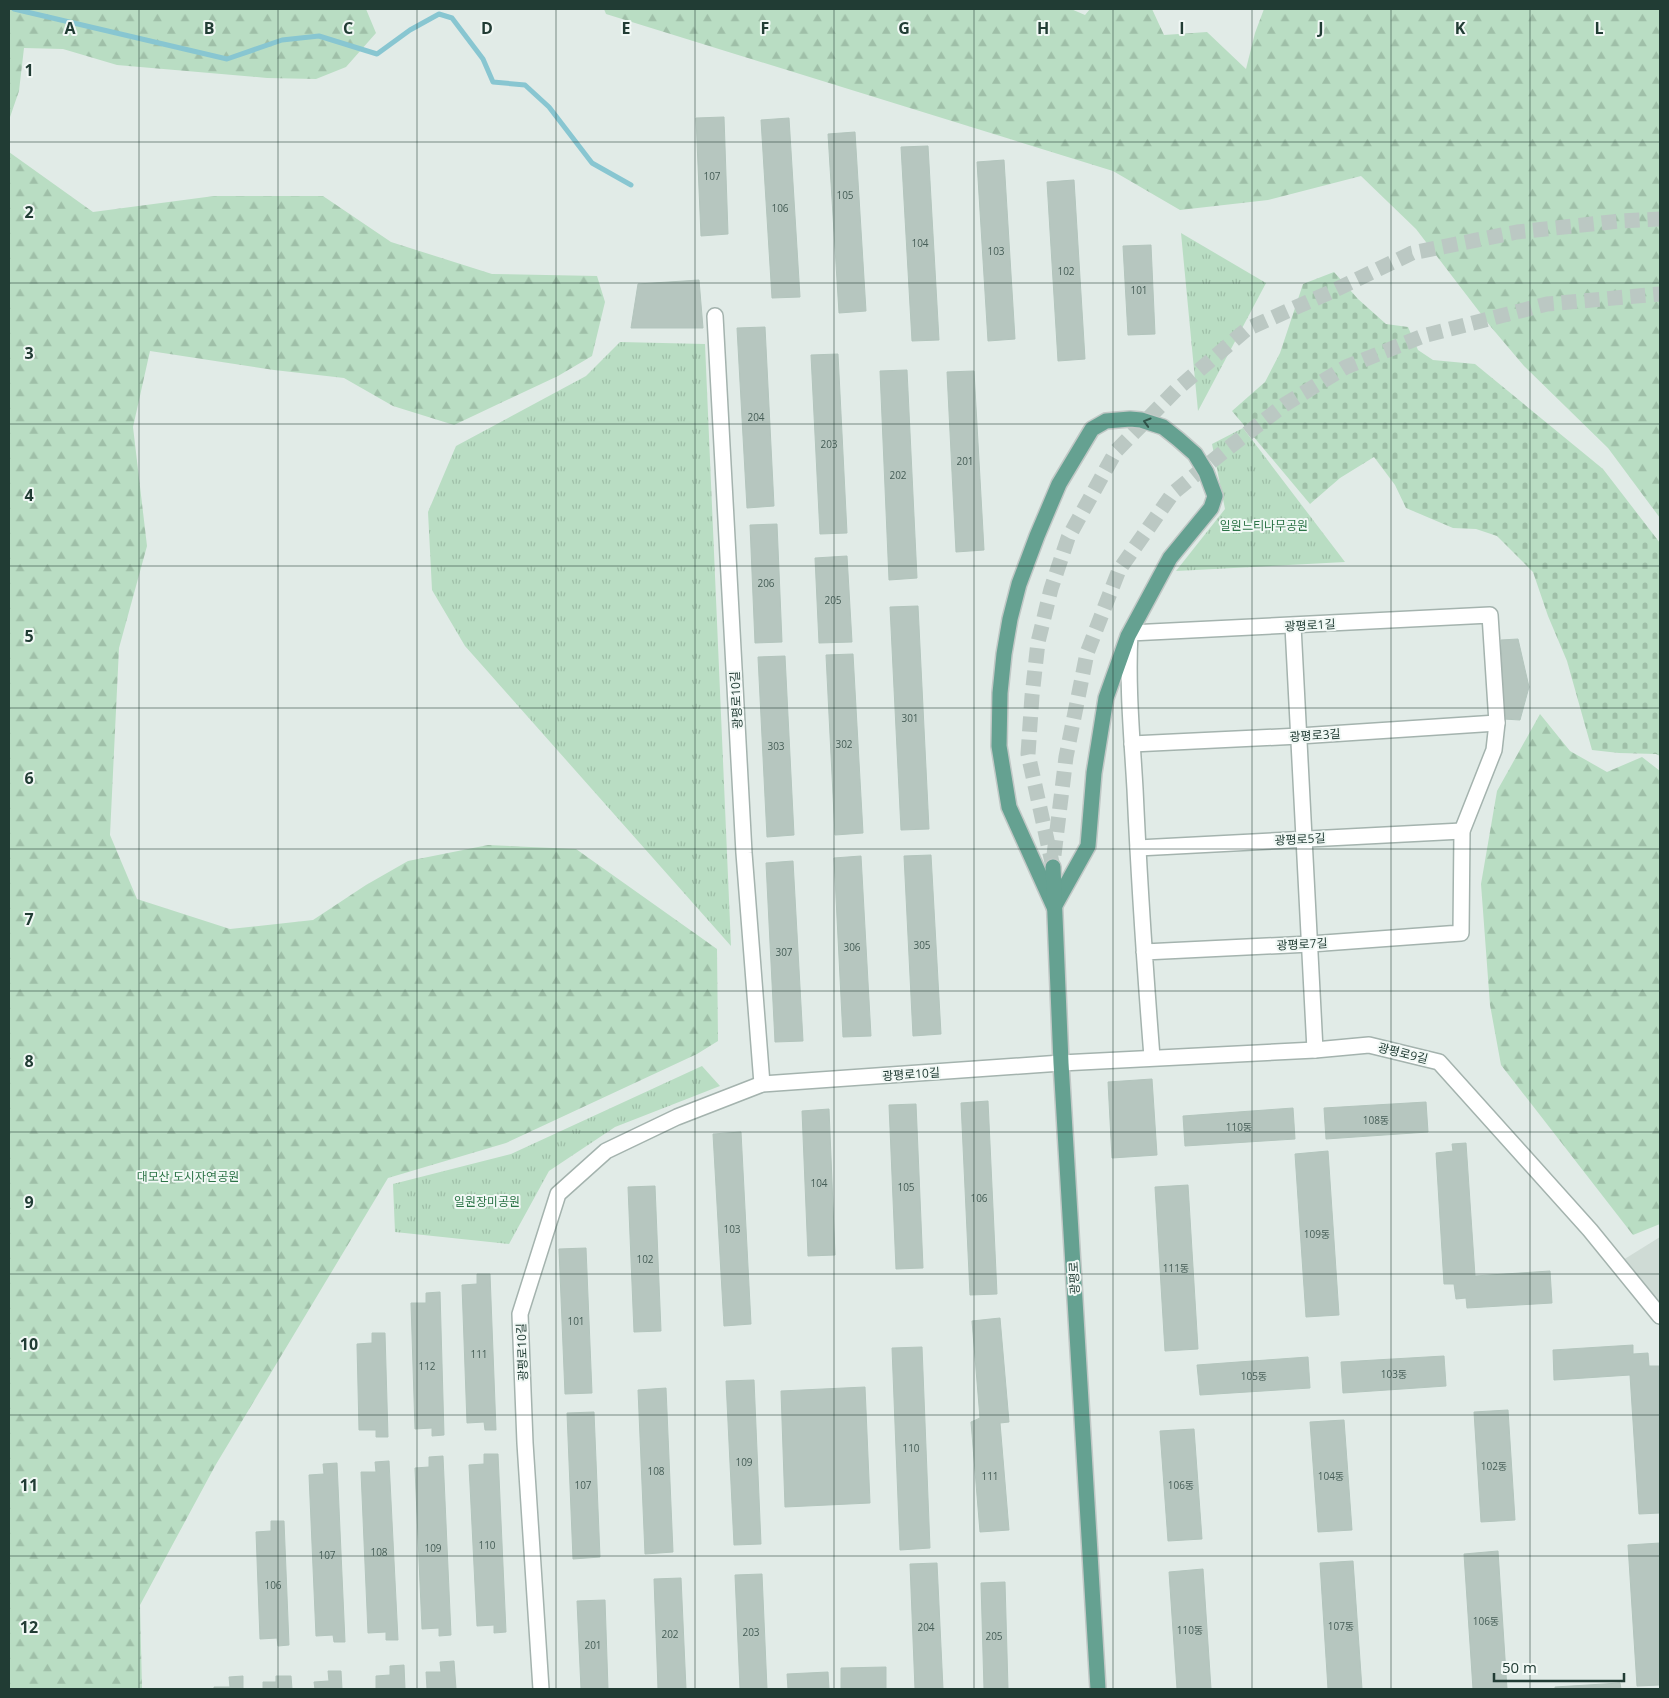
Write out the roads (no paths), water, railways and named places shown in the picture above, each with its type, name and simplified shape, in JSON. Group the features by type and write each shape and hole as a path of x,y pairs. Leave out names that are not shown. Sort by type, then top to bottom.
{"main road":[{"path":"1141,420 1163,427 1195,454 1206,472 1215,496 1211,508 1170,558 1128,636 1106,698 1094,773 1088,846 1054,907 1009,807 999,746 1000,693 1010,619 1019,584 1040,527 1059,484 1092,429 1106,421 1141,420"},
{"name":"광평로","path":"1053,866 1061,1063 1098,1689"}],"street":[{"name":"광평로10길","path":"715,316 744,853 762,1084"},
{"name":"광평로1길","path":"1132,744 1128,664 1130,633 1490,615 1497,723"},
{"path":"1293,626 1316,1050"},
{"path":"1462,831 1494,750 1497,723"},
{"name":"광평로3길","path":"1132,744 1299,736 1497,723"},
{"path":"1132,744 1152,1057"},
{"name":"광평로5길","path":"1138,848 1462,831"},
{"name":"광평로7길","path":"1144,952 1310,944 1461,933 1462,831"},
{"name":"광평로9길","path":"1061,1063 1316,1050 1369,1045 1439,1062 1590,1230 1660,1316"},
{"name":"광평로10길","path":"541,1689 525,1443 520,1314 558,1194 606,1151 677,1117 762,1084 1061,1063"}],"waterway":[{"path":"14,9 227,59 282,40 319,36 377,54 410,30 439,14 452,18 483,59 493,82 525,85 549,107 592,163 631,185"}],"tunnel":[{"path":"1053,867 1028,754 1038,642 1051,589 1068,538 1116,451 1176,390 1247,329 1412,253 1517,232 1620,221 1660,219"},
{"path":"1054,855 1066,757 1087,653 1119,570 1173,493 1284,405 1346,367 1423,336 1547,304 1660,294"}],"park label":[{"name":"일원느티나무공원","path":"1264,525"},
{"name":"대모산 도시자연공원","path":"188,1176"},
{"name":"일원장미공원","path":"487,1201"}]}
